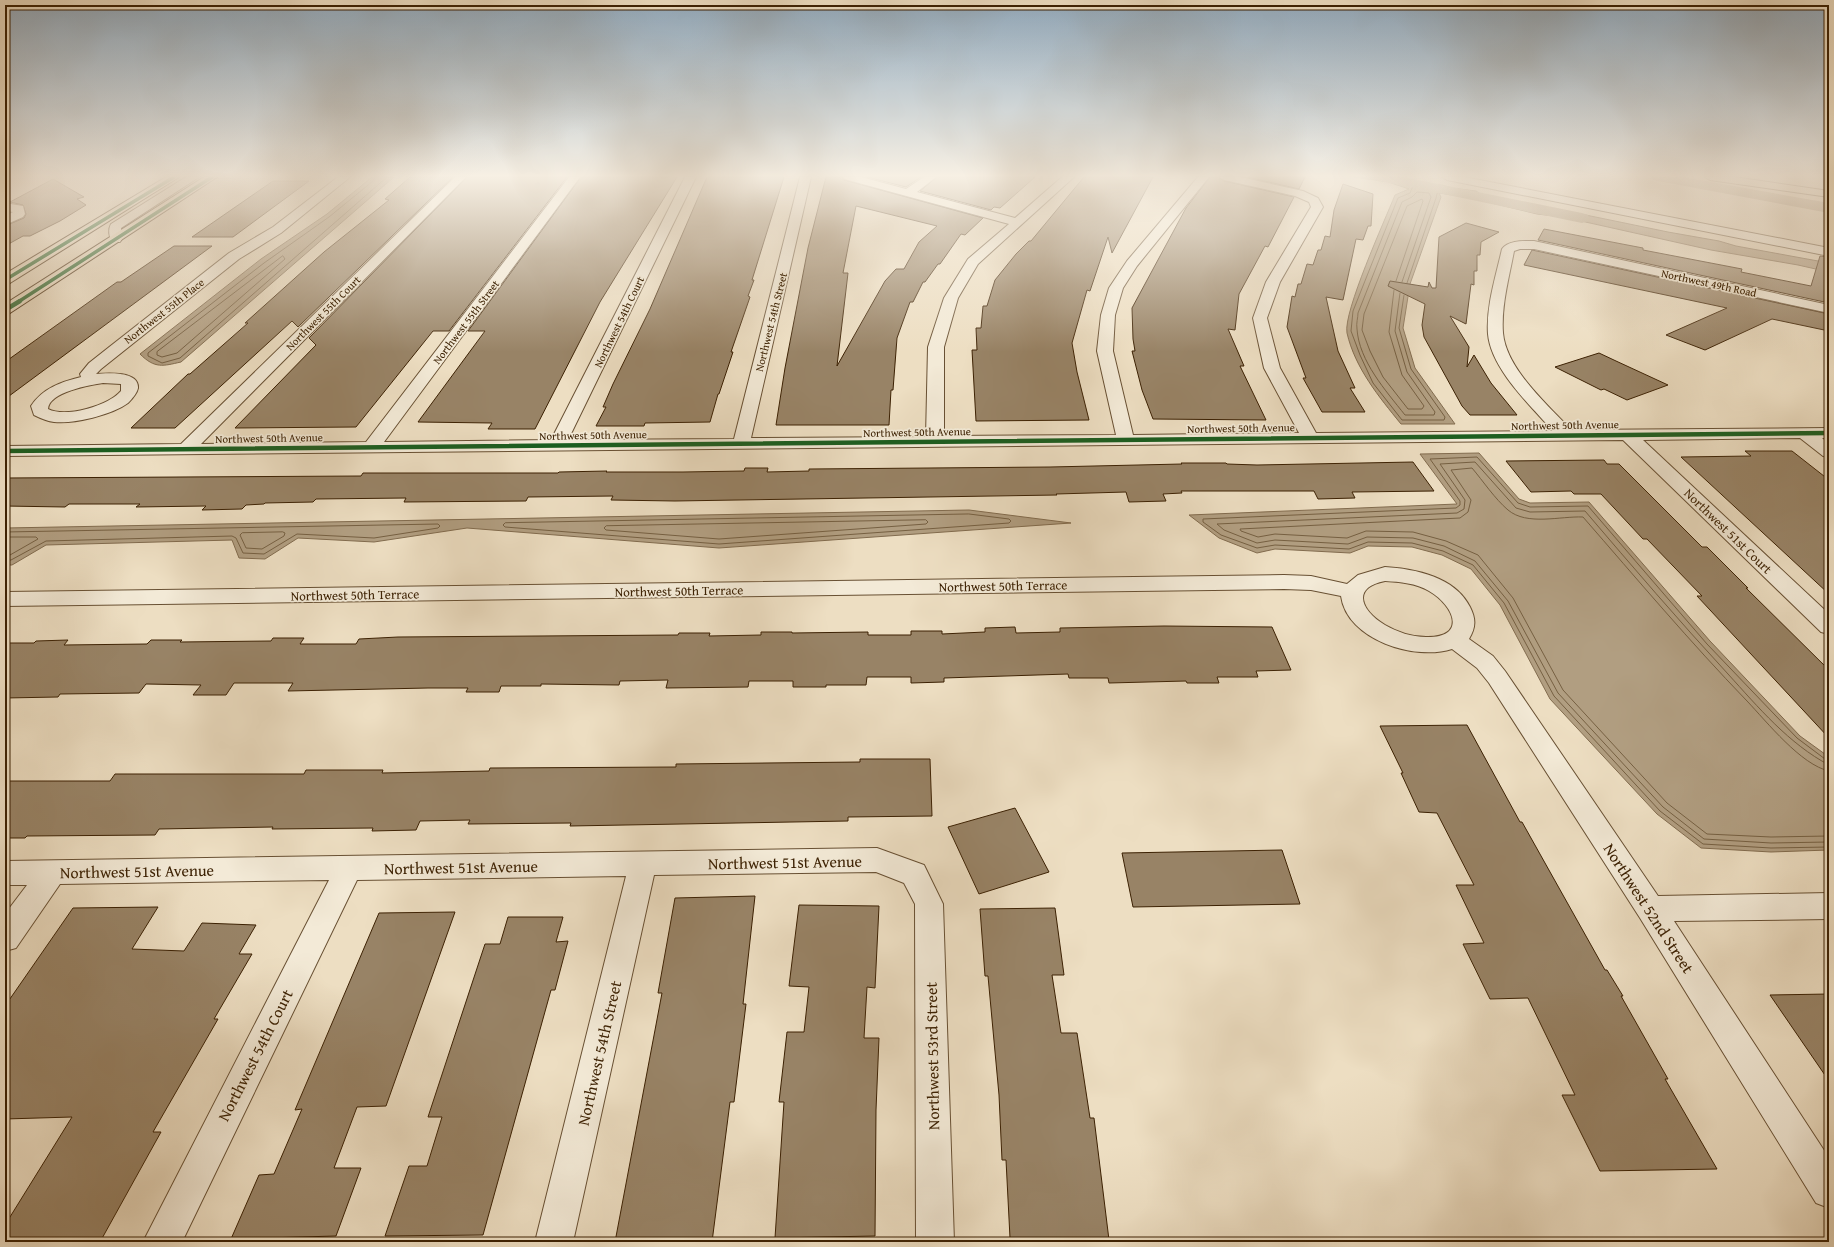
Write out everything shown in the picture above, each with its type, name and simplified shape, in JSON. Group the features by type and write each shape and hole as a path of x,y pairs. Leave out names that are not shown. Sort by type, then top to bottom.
{"highway":[{"path":"5,280 79,235"},
{"path":"5,310 122,235"}],"street":[{"name":"Northwest 55th Place","path":"90,380 88,374 113,351 234,256 268,235"},
{"name":"Northwest 55th Court","path":"186,449 402,235"},
{"name":"Northwest 55th Street","path":"371,447 531,235"},
{"name":"Northwest 54th Court","path":"557,446 662,235"},
{"name":"Northwest 54th Street","path":"741,444 792,235"},
{"path":"935,442 936,347 952,298 973,262 1002,235"},
{"path":"1126,440 1105,351 1108,315 1116,288 1132,264 1156,235"},
{"path":"1300,235 1273,282 1260,318 1272,368 1310,438"},
{"path":"1743,235 1829,252"},
{"name":"Northwest 49th Road","path":"1566,435 1511,370 1497,342 1496,321 1508,249 1518,245 1534,245 1829,309"},
{"path":"103,378 125,380 130,383 132,388 129,394 110,406 82,415 54,417 46,415 40,411 39,406 43,400 51,394 62,388 90,380 103,378"},
{"path":"1804,433 1829,452"},
{"name":"Northwest 50th Avenue","path":"5,451 1829,433"},
{"name":"Northwest 51st Court","path":"1628,435 1829,627"},
{"path":"1385,574 1403,575 1421,580 1438,587 1452,597 1462,609 1466,621 1463,631 1454,639 1442,644 1427,645 1410,643 1393,638 1378,631 1365,622 1352,601 1353,592 1359,583 1370,577 1385,574"},
{"name":"Northwest 50th Terrace","path":"5,599 1284,582 1311,583 1353,592"},
{"name":"Northwest 52nd Street","path":"1454,639 1485,662 1497,677 1650,909 1829,1190"},
{"name":"Northwest 51st Avenue","path":"5,873 877,860 914,874"},
{"name":"Northwest 54th Street","path":"554,1242 643,864"},
{"name":"Northwest 54th Court","path":"162,1242 349,868"},
{"path":"5,938 53,872"},
{"name":"Northwest 53rd Street","path":"914,874 929,904 935,1242"},
{"path":"1650,909 1829,906"}],"water":[{"path":"296,235 327,235 181,362 169,365 159,365 150,362 140,354 261,259"},
{"path":"1378,235 1427,235 1410,284 1403,328 1415,368 1455,424 1401,424 1376,393 1356,358 1347,333 1348,322 1351,306"},
{"path":"1645,235 1686,235 1719,241 1736,246 1829,263 1829,272 1798,265 1711,250"},
{"path":"1479,453 1519,499 1530,503 1589,502 1710,641 1800,736 1829,757 1829,850 1771,852 1701,848 1657,814 1550,699 1500,605 1471,569 1442,555 1412,547 1368,546 1350,553 1275,549 1257,553 1219,538 1189,515 1457,504 1420,454"},
{"path":"969,510 1071,523 719,548 467,528 374,542 298,538 265,559 239,558 232,540 46,545 12,565 5,565 5,528"}],"building":[{"path":"5,235 32,235 23,236 5,246"},
{"path":"195,235 235,235 233,237 192,237"},
{"path":"345,235 393,235 298,327 292,321 175,428 131,428 188,374 190,374 248,323 245,323 324,252"},
{"path":"410,235 522,235 449,331 433,331 356,427 235,428 316,345 309,338"},
{"path":"538,235 641,235 600,302 535,429 488,429 492,423 418,422 485,331 468,331"},
{"path":"682,235 766,235 752,280 754,280 748,296 750,297 731,352 733,352 710,422 645,423 644,426 596,426 606,407 603,407 613,384 650,309"},
{"path":"811,235 850,235 843,273 848,273 837,366 885,281 896,269 904,269 919,242 927,235 960,235 940,264 938,264 925,282 923,282 913,302 910,302 897,338 893,390 891,390 889,425 776,425 785,368"},
{"path":"1036,235 1122,235 1112,253 1108,237 1090,291 1087,290 1072,343 1077,372 1089,420 976,421 972,350 977,350 976,328 981,328 983,306 987,306 995,280 1016,254 1029,241 1031,241"},
{"path":"1171,235 1274,235 1268,247 1265,246 1239,294 1235,330 1228,329 1244,366 1240,366 1266,420 1153,419 1142,390 1132,351 1135,351 1132,308"},
{"path":"1330,235 1365,235 1363,240 1356,239 1343,300 1326,297 1338,351 1355,388 1350,388 1365,412 1322,412 1303,378 1306,378 1287,327 1292,296 1295,297 1298,284 1301,284 1307,264 1313,265 1318,250 1321,250 1325,236 1330,237"},
{"path":"1442,235 1493,235 1481,242 1480,255 1477,255 1477,271 1474,271 1474,285 1471,284 1466,324 1450,316 1469,347 1467,367 1474,355 1491,383 1517,415 1470,415 1462,406 1424,337 1422,325 1425,304 1388,286 1390,281 1428,287 1429,282 1432,288 1436,288 1439,237"},
{"path":"1541,235 1576,235 1742,269 1741,272 1811,286 1820,256 1829,257 1829,303 1538,240"},
{"path":"174,246 212,246 5,399 5,362 117,282 121,282"},
{"path":"1532,250 1829,314 1829,331 1772,319 1705,350 1666,335 1727,308 1524,265"},
{"path":"1599,353 1668,385 1627,400 1604,389 1601,390 1555,367"},
{"path":"1745,451 1792,451 1829,480 1829,594 1681,457 1751,456"},
{"path":"1604,460 1607,464 1619,464 1702,547 1707,547 1829,670 1829,738 1697,596 1702,596 1647,539 1643,539 1601,494 1574,494 1571,491 1531,492 1506,461"},
{"path":"1413,462 1434,491 1352,492 1355,498 1318,499 1314,491 1181,491 1182,493 1163,494 1166,501 1129,502 1126,492 1056,494 1057,495 675,501 611,500 613,496 528,497 526,501 404,502 406,498 316,499 313,502 246,505 242,509 202,510 206,506 136,507 140,504 69,504 65,507 5,506 5,478 361,476 363,473 558,473 607,471 606,472 683,472 744,471 745,468 768,468 767,472 809,471 809,469 1050,467 1182,464 1181,463 1257,465"},
{"path":"1164,626 1272,627 1291,670 1256,671 1258,677 1217,677 1219,683 1187,683 1186,681 1109,683 1108,678 1069,678 1068,674 944,678 944,682 911,683 911,677 867,677 866,685 826,685 826,687 793,687 793,681 749,681 748,687 666,688 668,680 620,681 619,685 541,684 541,686 501,686 499,692 466,692 468,688 288,691 293,683 234,683 226,695 193,695 201,685 146,684 139,693 60,694 58,697 5,698 5,643 34,643 36,641 68,640 64,645 147,644 151,640 182,640 180,642 271,641 273,638 304,638 300,644 356,644 359,639 398,637 678,635 679,633 710,633 709,636 761,635 761,632 868,632 868,635 911,635 911,631 942,631 942,634 985,632 985,628 1015,627 1016,633 1060,632 1060,628"},
{"path":"1467,725 1520,822 1522,822 1605,970 1607,970 1623,996 1621,996 1668,1079 1665,1079 1717,1169 1600,1171 1562,1095 1575,1095 1528,998 1490,999 1463,944 1484,943 1456,885 1474,885 1437,813 1419,812 1401,773 1403,773 1380,726"},
{"path":"860,759 930,759 932,816 848,817 848,821 570,826 571,823 468,824 470,820 420,821 416,830 372,831 373,828 272,829 273,827 159,829 155,835 27,836 25,838 5,838 5,781 110,781 115,774 304,774 306,770 383,770 382,773 489,771 490,768 676,767 676,764 860,762"},
{"path":"1015,808 1049,872 979,894 948,827"},
{"path":"1282,850 1300,904 1133,907 1122,853"},
{"path":"755,896 743,1004 746,1004 734,1102 730,1102 712,1242 615,1242 662,993 658,993 675,898"},
{"path":"799,905 879,906 875,988 867,987 864,1038 879,1038 876,1110 875,1236 775,1238 784,1102 779,1102 787,1032 804,1032 809,987 789,986"},
{"path":"158,907 132,949 184,951 202,923 256,925 239,954 252,954 214,1019 218,1019 153,1132 161,1132 100,1242 5,1242 5,1225 72,1117 5,1119 5,1006 73,908"},
{"path":"1055,908 1064,975 1052,975 1061,1033 1077,1033 1090,1118 1094,1118 1109,1240 1010,1238 1006,1160 1002,1160 999,1095 988,976 985,976 980,909"},
{"path":"455,912 386,1106 357,1107 334,1168 361,1168 336,1236 231,1239 259,1175 274,1174 302,1109 295,1110 379,913"},
{"path":"508,917 563,917 556,942 568,941 555,990 551,990 483,1235 385,1236 409,1166 427,1166 442,1117 428,1117 485,944 500,944"},
{"path":"1829,994 1829,1081 1770,995"}],"cycle path":[{"path":"5,280 79,235"},
{"path":"5,310 121,235"},
{"path":"5,451 1829,433"}]}
